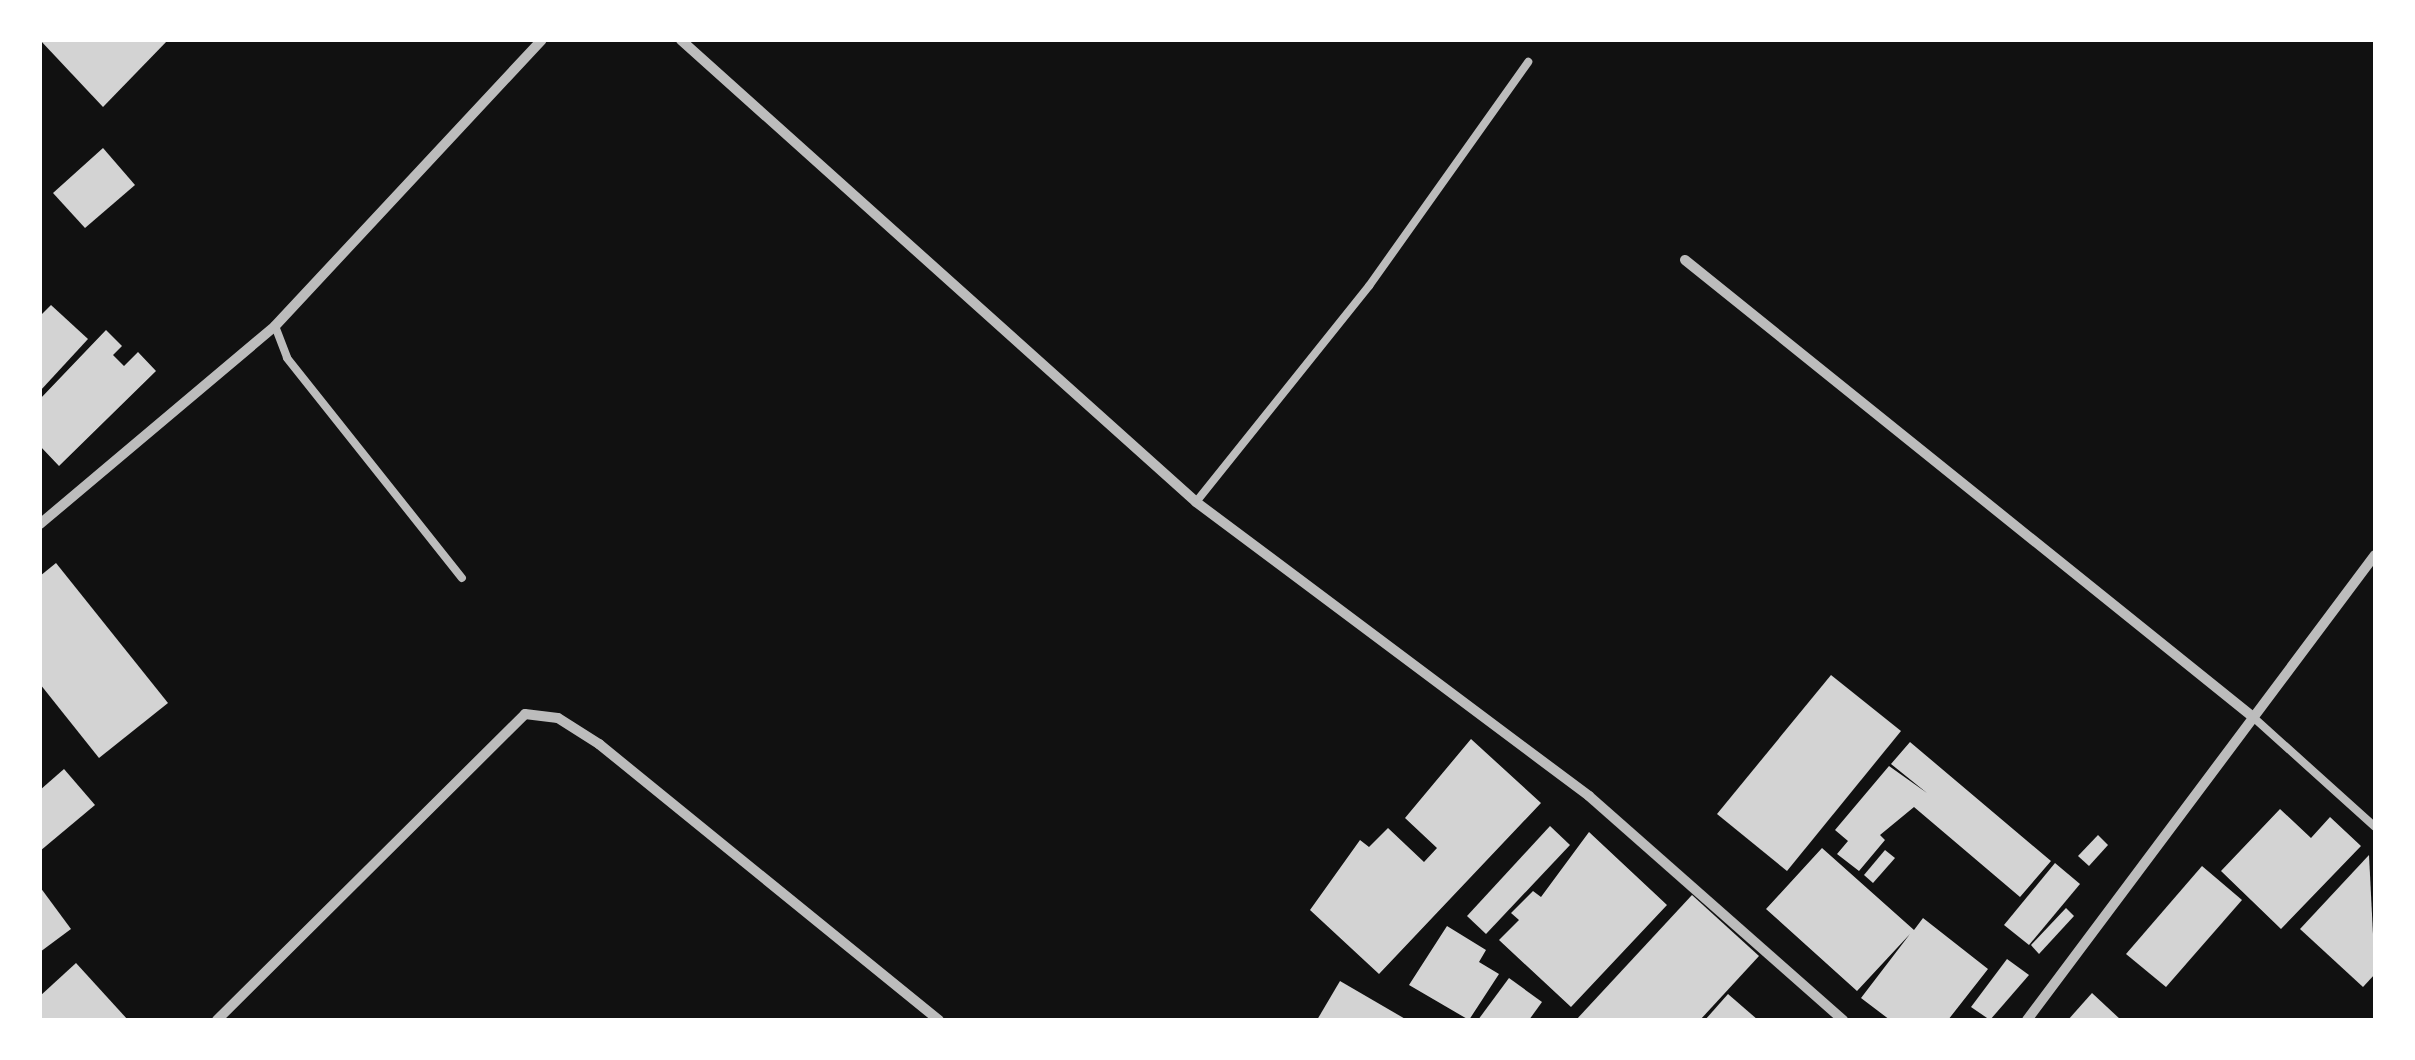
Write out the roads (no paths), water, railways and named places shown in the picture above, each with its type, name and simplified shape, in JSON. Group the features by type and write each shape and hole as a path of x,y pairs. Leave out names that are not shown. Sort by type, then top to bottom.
{"street":[{"path":"40,524 275,326 542,40"},
{"path":"681,40 1196,502 1589,796 1843,1020"},
{"path":"1685,260 2253,717"},
{"path":"2027,1020 2375,555"},
{"path":"217,1020 524,714 558,718 599,744 938,1020"}],"lane":[{"path":"1196,502 1369,286 1528,62"},
{"path":"275,326 287,358 462,578"},
{"path":"2253,717 2375,827"}]}
